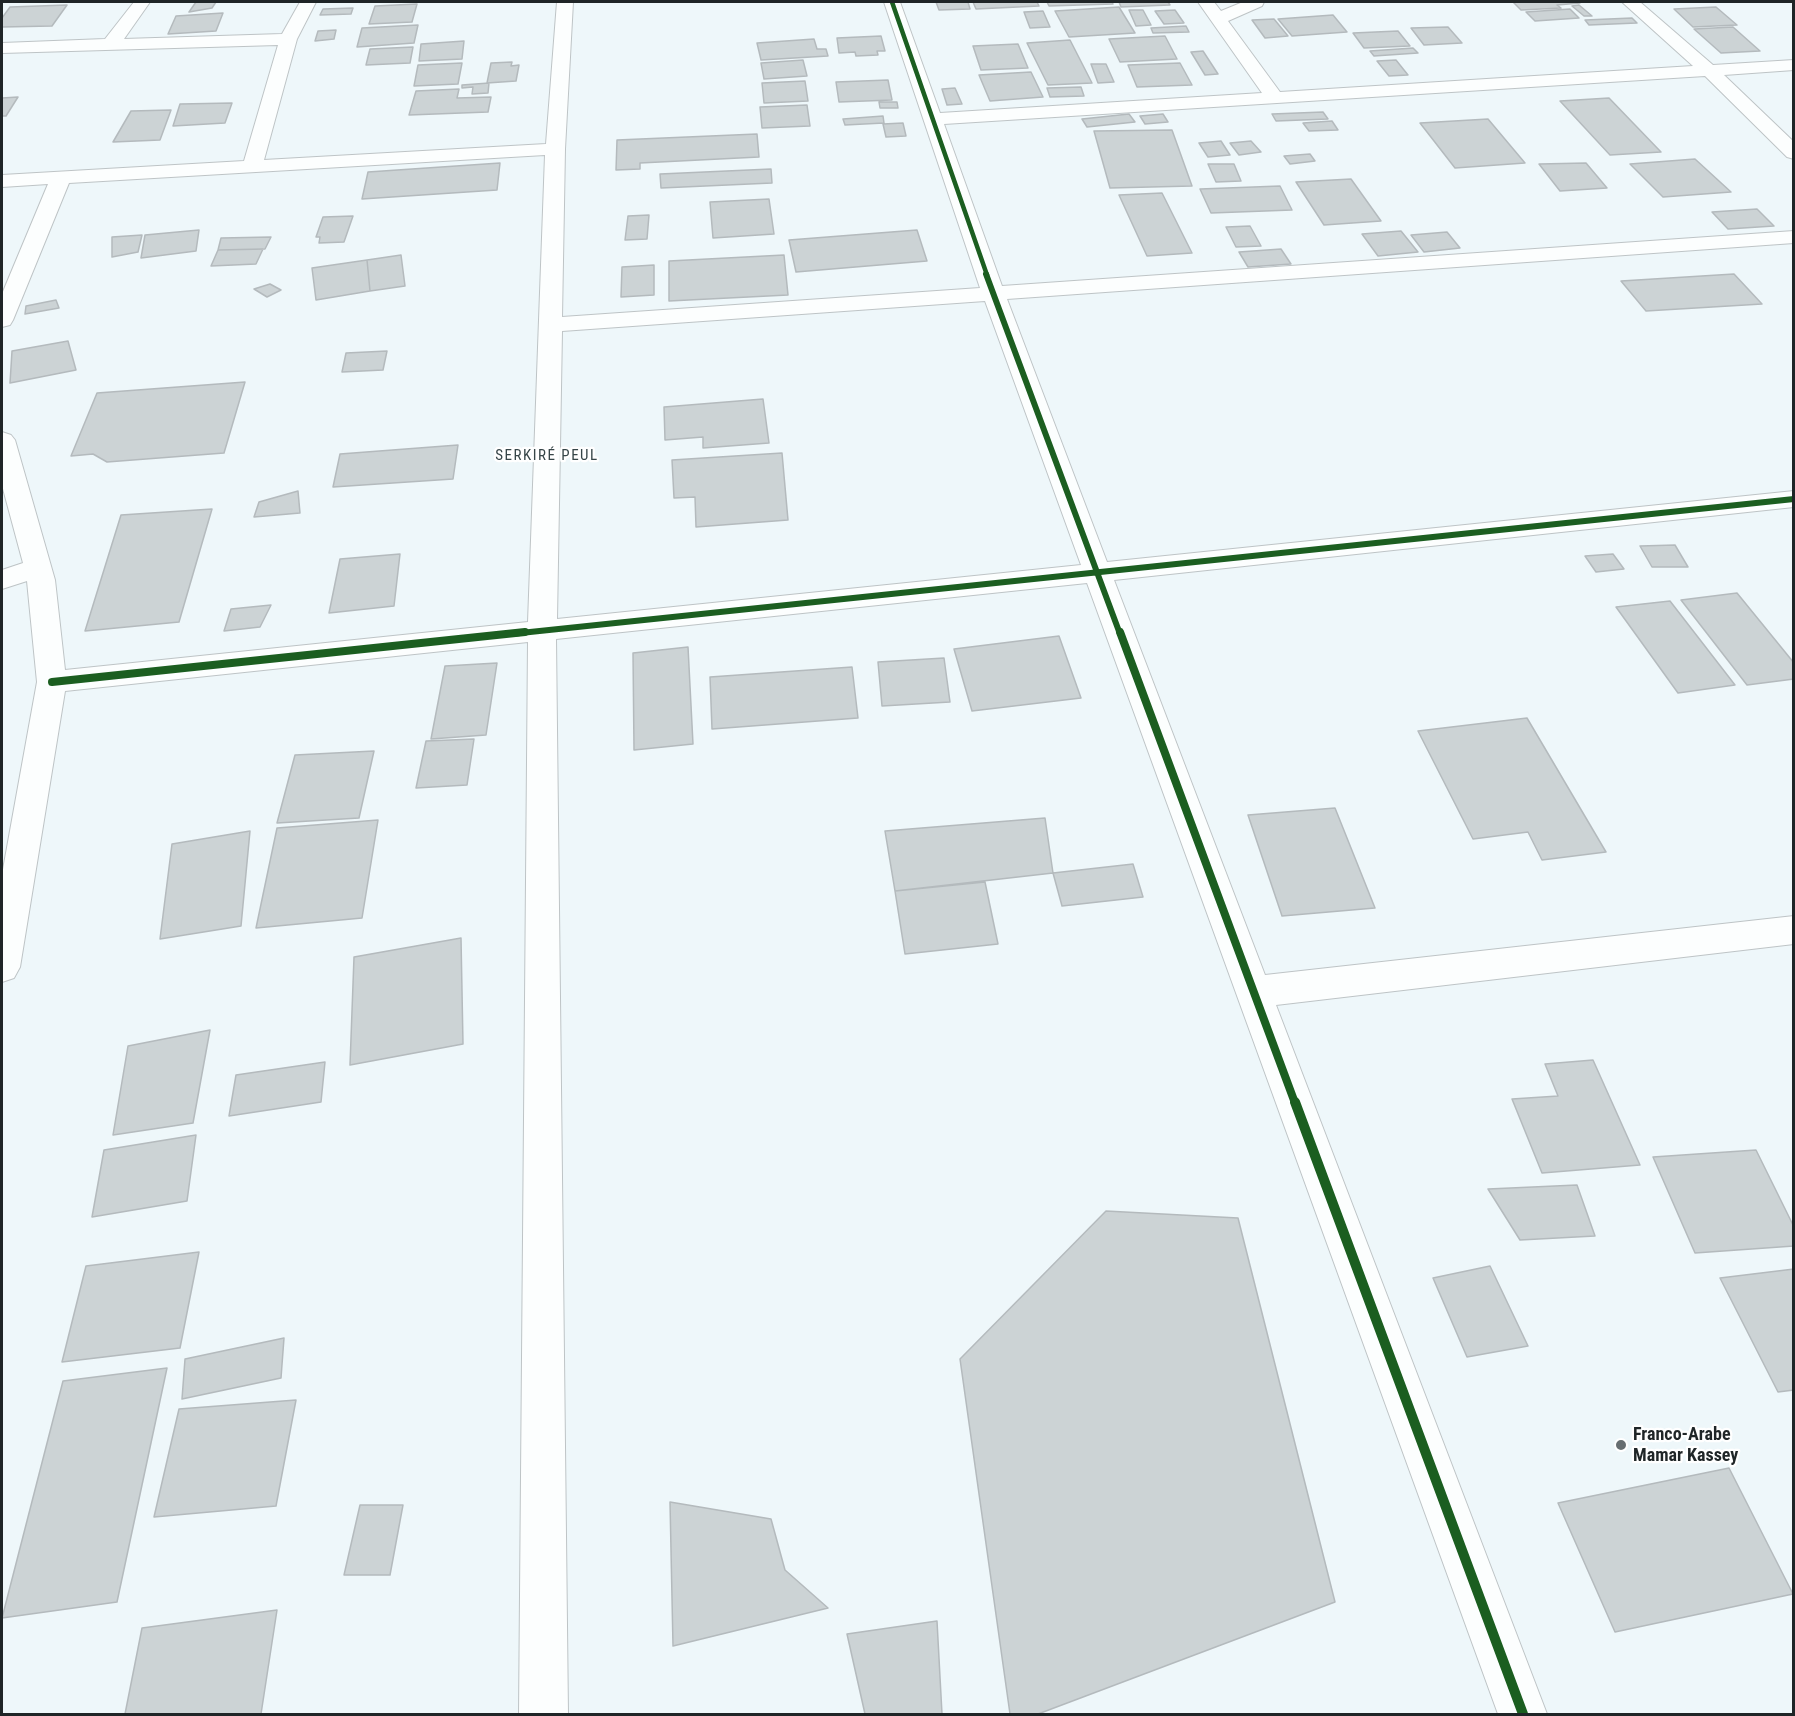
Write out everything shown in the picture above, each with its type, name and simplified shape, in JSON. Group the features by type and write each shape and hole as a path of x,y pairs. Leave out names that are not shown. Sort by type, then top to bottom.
{"street":[{"path":"111,44 142,2"},
{"path":"252,167 288,39 308,2"},
{"path":"543,1714 542,632 555,149 565,2"},
{"path":"892,2 993,294 1523,1714"},
{"path":"1206,2 1275,98"},
{"path":"1219,19 1256,2"},
{"path":"1630,2 1710,71 1794,153"},
{"path":"2,48 288,39"},
{"path":"933,119 1794,65"},
{"path":"2,181 555,149"},
{"path":"2,320 61,178"},
{"path":"551,325 1794,237"},
{"path":"2,440 40,580 52,682 2,967"},
{"path":"52,682 1794,500"},
{"path":"2,580 36,568"},
{"path":"1253,992 1794,930"}],"building":[{"path":"196,2 216,2 212,8 189,12"},
{"path":"936,2 968,2 970,9 939,10"},
{"path":"973,2 1037,2 1039,6 976,9"},
{"path":"1047,2 1112,2 1113,4 1049,6"},
{"path":"1119,2 1168,2 1170,5 1121,7"},
{"path":"1513,2 1580,3 1557,5 1561,8 1521,10"},
{"path":"417,4 412,22 369,24 375,6"},
{"path":"67,5 52,26 2,27 2,18 10,7"},
{"path":"1579,5 1592,16 1584,16 1572,6"},
{"path":"1119,7 1135,33 1069,37 1055,11"},
{"path":"1716,7 1737,25 1693,27 1674,9"},
{"path":"353,8 351,14 320,15 323,9"},
{"path":"1570,9 1579,18 1535,21 1526,12"},
{"path":"1129,10 1143,10 1151,25 1136,26"},
{"path":"1175,10 1184,23 1164,24 1155,11"},
{"path":"1043,11 1050,27 1030,28 1024,12"},
{"path":"223,13 216,31 168,34 176,16"},
{"path":"1333,15 1347,32 1292,36 1278,19"},
{"path":"1632,18 1637,23 1589,25 1585,20"},
{"path":"1274,19 1288,36 1265,38 1252,20"},
{"path":"418,25 414,43 357,47 362,28"},
{"path":"1186,26 1189,32 1153,33 1151,28"},
{"path":"1448,27 1462,43 1424,45 1411,28"},
{"path":"1733,27 1760,51 1721,53 1694,29"},
{"path":"336,30 334,39 315,41 318,31"},
{"path":"1398,31 1410,46 1364,48 1353,33"},
{"path":"881,36 885,51 877,51 878,55 856,56 855,52 839,53 837,38"},
{"path":"1165,36 1177,59 1120,62 1109,39"},
{"path":"814,39 817,49 826,49 828,56 761,60 757,43"},
{"path":"1070,40 1092,83 1048,85 1027,43"},
{"path":"464,41 462,59 419,61 421,44"},
{"path":"1018,44 1028,68 981,70 973,46"},
{"path":"413,47 410,63 366,65 370,49"},
{"path":"1413,48 1418,53 1374,56 1370,51"},
{"path":"1203,51 1218,74 1205,75 1191,52"},
{"path":"803,60 807,76 764,79 761,63"},
{"path":"1396,60 1408,75 1389,76 1377,61"},
{"path":"512,62 511,66 519,65 516,81 487,83 491,63"},
{"path":"462,63 458,84 414,86 418,65"},
{"path":"1180,63 1192,85 1137,87 1128,65"},
{"path":"1091,64 1106,64 1114,82 1098,83"},
{"path":"1031,72 1043,97 990,101 979,75"},
{"path":"888,80 892,100 839,102 836,82"},
{"path":"805,81 808,101 764,103 762,83"},
{"path":"489,83 488,93 472,94 473,87 462,88 462,85"},
{"path":"1081,87 1084,96 1050,97 1047,88"},
{"path":"955,88 962,104 947,105 942,89"},
{"path":"459,89 457,98 491,97 488,112 409,115 416,91"},
{"path":"18,97 6,116 2,116 2,98"},
{"path":"1609,98 1661,152 1610,155 1560,101"},
{"path":"879,102 897,102 898,108 880,108"},
{"path":"232,103 225,123 173,126 180,104"},
{"path":"807,105 810,126 762,128 760,107"},
{"path":"171,110 160,140 113,142 131,111"},
{"path":"1323,112 1328,119 1276,121 1272,114"},
{"path":"1129,114 1135,122 1087,127 1082,119"},
{"path":"1163,114 1168,122 1145,124 1140,116"},
{"path":"883,116 884,123 845,125 843,119"},
{"path":"1488,119 1525,163 1455,168 1420,123"},
{"path":"1332,121 1338,130 1309,131 1303,123"},
{"path":"903,123 906,136 886,137 883,124"},
{"path":"1172,130 1192,186 1110,188 1094,131"},
{"path":"757,134 759,157 640,163 640,169 616,170 617,140"},
{"path":"1221,141 1230,155 1208,157 1199,143"},
{"path":"1251,141 1261,152 1239,155 1230,143"},
{"path":"1310,154 1315,161 1290,164 1284,156"},
{"path":"1695,159 1731,192 1663,197 1630,164"},
{"path":"500,163 497,190 362,199 368,172"},
{"path":"1586,163 1607,188 1560,191 1539,164"},
{"path":"1208,164 1234,164 1241,181 1216,182"},
{"path":"771,169 772,183 661,188 660,174"},
{"path":"1351,179 1381,221 1324,225 1296,182"},
{"path":"1280,186 1292,210 1211,213 1200,189"},
{"path":"1162,193 1192,253 1147,256 1119,195"},
{"path":"769,199 774,234 713,238 710,202"},
{"path":"1757,209 1774,226 1728,229 1712,212"},
{"path":"649,215 647,239 625,240 628,216"},
{"path":"353,216 344,242 319,243 320,237 316,237 323,217"},
{"path":"1250,226 1261,246 1236,247 1226,227"},
{"path":"199,230 196,251 141,258 145,235"},
{"path":"917,230 927,261 796,272 789,240"},
{"path":"1401,231 1418,252 1378,256 1362,234"},
{"path":"1447,232 1460,248 1424,252 1411,235"},
{"path":"142,235 138,252 112,257 112,237"},
{"path":"271,237 265,249 218,250 221,238"},
{"path":"263,249 256,264 211,266 218,250"},
{"path":"1281,249 1291,264 1248,267 1239,252"},
{"path":"401,255 405,286 370,291 367,260"},
{"path":"784,255 788,295 669,301 669,261"},
{"path":"367,260 370,291 316,300 312,268"},
{"path":"654,265 654,295 621,297 622,267"},
{"path":"1734,274 1762,304 1646,311 1621,281"},
{"path":"270,284 281,290 267,297 254,289"},
{"path":"56,300 59,308 25,314 26,306"},
{"path":"68,341 76,370 10,383 12,351"},
{"path":"387,351 383,370 342,372 346,353"},
{"path":"245,382 224,453 107,462 93,454 71,456 97,393"},
{"path":"763,399 769,443 703,448 703,437 665,440 664,407"},
{"path":"458,445 453,479 333,487 340,454"},
{"path":"782,453 788,520 696,527 695,497 674,498 672,460"},
{"path":"298,491 300,513 254,517 259,502"},
{"path":"212,509 179,622 85,631 121,515"},
{"path":"1675,545 1688,567 1652,567 1640,546"},
{"path":"400,554 394,606 329,613 340,559"},
{"path":"1613,554 1624,569 1596,572 1585,556"},
{"path":"1737,593 1794,663 1794,679 1747,685 1681,600"},
{"path":"1670,601 1735,685 1678,693 1616,607"},
{"path":"271,605 260,627 224,631 231,609"},
{"path":"1059,636 1081,698 972,711 954,649"},
{"path":"688,647 693,744 634,750 633,653"},
{"path":"944,658 950,702 882,706 878,662"},
{"path":"497,663 486,735 431,739 445,666"},
{"path":"852,667 858,718 712,729 710,677"},
{"path":"1527,718 1606,852 1542,860 1528,832 1473,839 1418,731"},
{"path":"474,739 467,785 416,788 426,741"},
{"path":"374,751 359,818 277,823 295,755"},
{"path":"1335,808 1375,908 1282,916 1248,815"},
{"path":"1045,818 1053,873 895,891 885,831"},
{"path":"378,820 362,918 256,928 277,828"},
{"path":"250,831 241,926 160,939 172,844"},
{"path":"1133,864 1143,897 1062,906 1053,873"},
{"path":"985,882 998,944 905,954 895,891"},
{"path":"461,938 463,1044 350,1065 354,957"},
{"path":"210,1030 193,1123 113,1135 128,1046"},
{"path":"1593,1060 1640,1165 1542,1173 1512,1099 1558,1096 1545,1064"},
{"path":"325,1062 321,1102 229,1116 236,1075"},
{"path":"196,1135 187,1201 92,1217 104,1150"},
{"path":"1756,1150 1794,1227 1794,1246 1695,1253 1653,1157"},
{"path":"1577,1185 1595,1236 1520,1240 1488,1189"},
{"path":"1106,1211 1238,1218 1335,1602 1038,1714 1010,1714 960,1359"},
{"path":"199,1252 180,1348 62,1362 86,1266"},
{"path":"1490,1266 1528,1346 1467,1357 1433,1278"},
{"path":"1794,1269 1794,1390 1778,1392 1720,1278"},
{"path":"284,1338 281,1378 182,1399 185,1359"},
{"path":"167,1368 117,1602 2,1618 63,1381"},
{"path":"296,1400 276,1506 154,1517 179,1409"},
{"path":"1729,1468 1793,1594 1615,1632 1558,1503"},
{"path":"670,1502 771,1519 785,1570 828,1608 673,1646"},
{"path":"360,1505 403,1505 390,1575 344,1575"},
{"path":"277,1610 261,1714 125,1714 142,1628"},
{"path":"937,1621 942,1714 865,1714 847,1634"}],"cycle path":[{"path":"892,2 993,293 1523,1714"},
{"path":"52,682 1794,499"}],"place":[{"name":"Franco-Arabe Mamar Kassey","path":"1621,1445"}],"district":[{"name":"SERKIRÉ PEUL","path":"547,456"}]}
